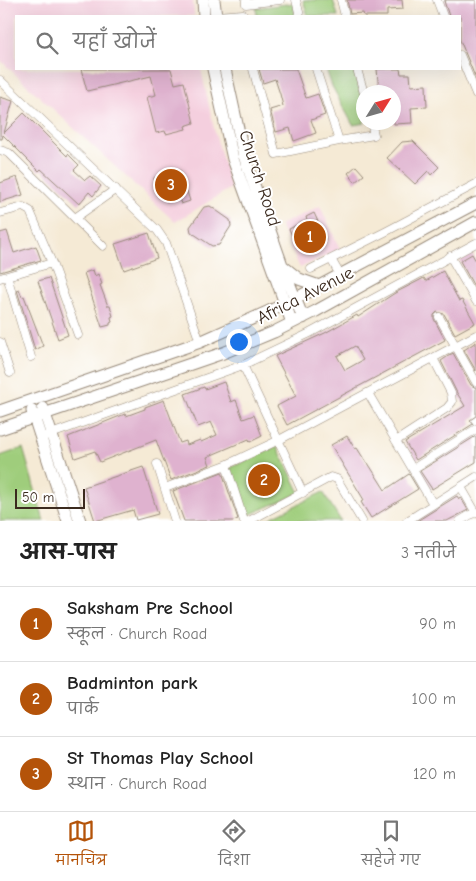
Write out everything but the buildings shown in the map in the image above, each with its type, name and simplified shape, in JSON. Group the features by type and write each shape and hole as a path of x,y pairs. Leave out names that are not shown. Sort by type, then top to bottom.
{"main road":[{"path":"203,0 204,15"},
{"path":"214,0 216,15"},
{"name":"Church Road","path":"213,70 233,159 279,288 290,302"},
{"name":"Church Road","path":"225,70 244,156 282,265 290,302 297,320"},
{"name":"Africa Avenue","path":"0,410 200,342 290,302 476,203"},
{"name":"Africa Avenue","path":"0,429 223,354 297,320 476,222"},
{"path":"282,265 299,279 319,286"},
{"path":"262,315 270,306 279,288"},
{"path":"0,403 67,380 79,379 85,382"},
{"path":"34,398 45,413 80,521"},
{"path":"34,398 33,417 68,521"}],"street":[{"path":"243,15 246,2 280,0"},
{"path":"296,0 300,15"},
{"path":"341,0 345,15"},
{"path":"437,0 443,15"},
{"path":"461,57 476,94"},
{"path":"253,70 276,154 374,135 373,130"},
{"path":"316,70 339,141"},
{"path":"358,70 362,85"},
{"path":"0,80 152,223 166,243 200,342"},
{"path":"0,150 9,153 103,246"},
{"path":"310,269 476,184"},
{"path":"75,218 116,189"},
{"path":"0,213 23,207 30,211 52,263 78,335"},
{"path":"40,438 243,365 308,334 476,242"},
{"path":"450,256 476,301"},
{"path":"331,259 340,275"},
{"path":"31,357 3,277 52,263"},
{"path":"439,317 476,382"},
{"path":"165,488 226,465 279,440 476,335"},
{"path":"0,342 10,373"},
{"path":"396,441 447,408 452,402 451,393 433,358"},
{"path":"243,365 303,493"},
{"path":"368,392 433,504"},
{"path":"413,470 476,428"},
{"path":"157,464 175,521"},
{"path":"226,465 244,521"},
{"path":"250,521 328,478 334,477 362,521"},
{"path":"407,521 476,477"},
{"path":"460,521 476,512 461,487"}],"shaded area":[{"path":"0,0 193,0 194,15 15,15 15,70 201,70 215,133 231,188 175,222 0,60"},
{"path":"320,206 340,249 300,268 280,225"}],"green space":[{"path":"303,0 333,0 338,15 308,15"},
{"path":"294,3 295,15 257,15 256,8"},
{"path":"326,70 354,70 358,85 356,85 356,124 353,125 332,86"},
{"path":"277,446 300,493 246,516 230,468"},
{"path":"23,448 44,521 0,521 0,456"},
{"path":"323,492 341,521 264,521"}],"place":[{"name":"St Thomas Play School","path":"171,185"},
{"name":"Saksham Pre School","path":"310,237"},
{"name":"Badminton park","path":"264,480"}]}
